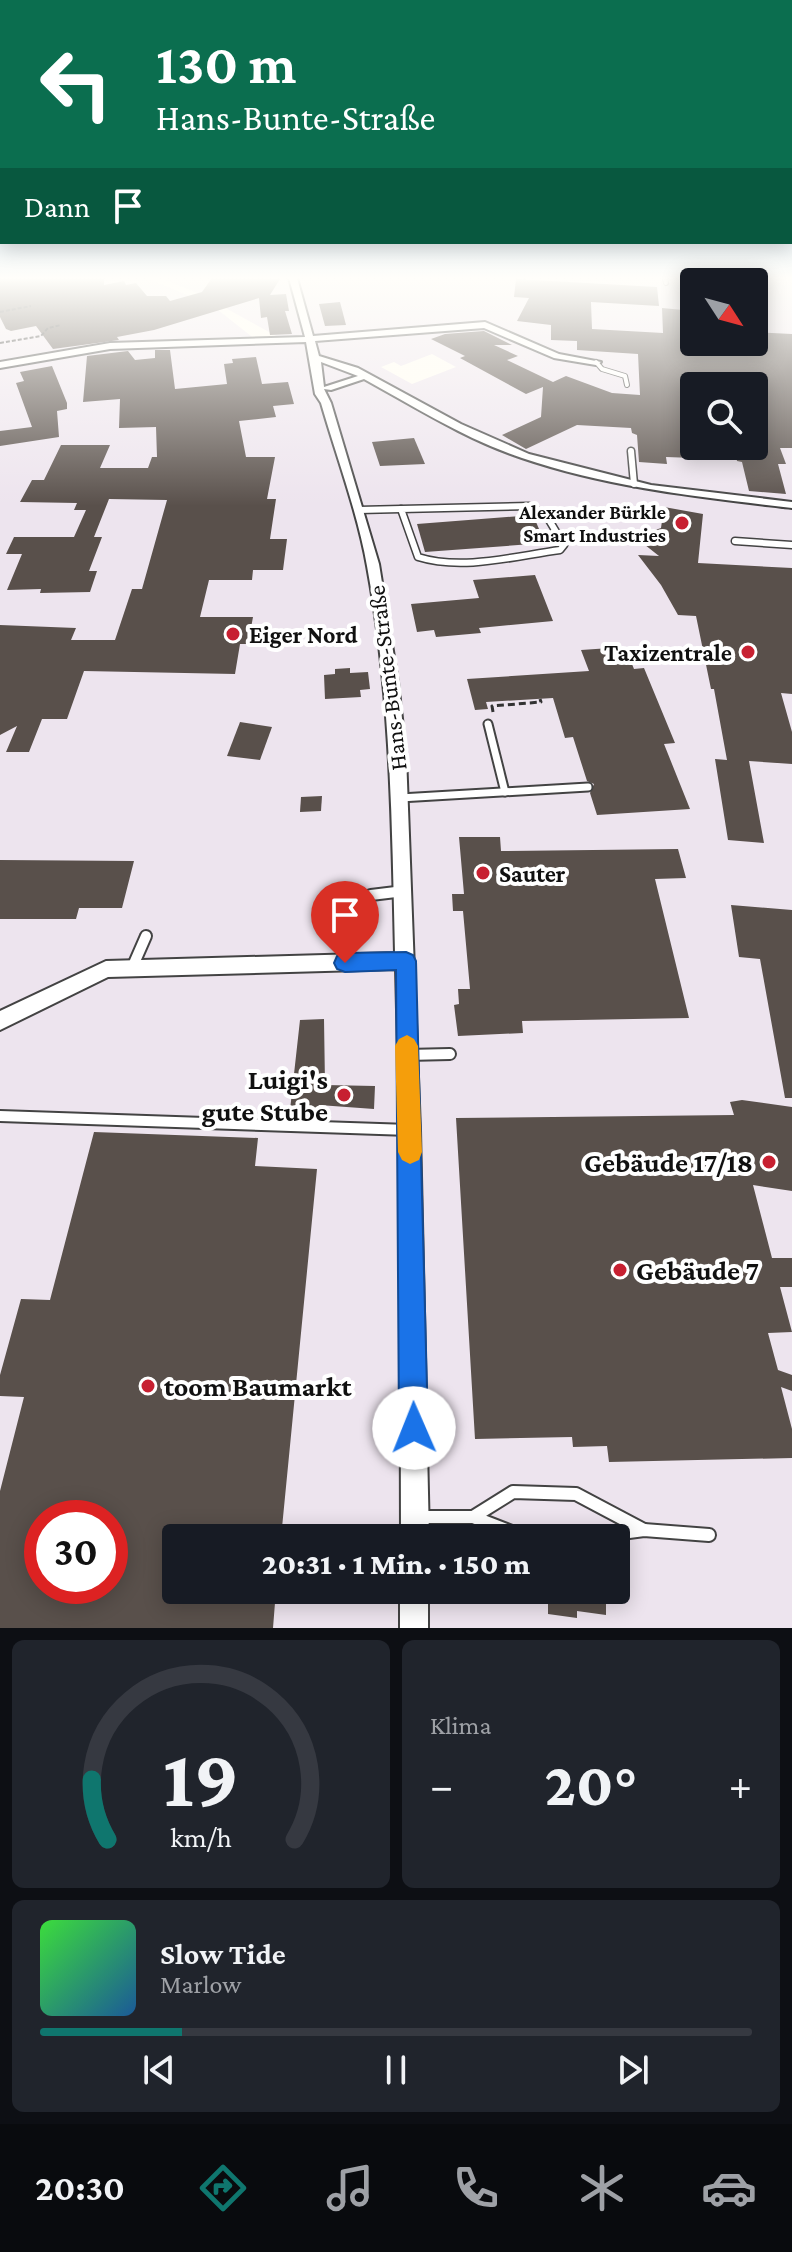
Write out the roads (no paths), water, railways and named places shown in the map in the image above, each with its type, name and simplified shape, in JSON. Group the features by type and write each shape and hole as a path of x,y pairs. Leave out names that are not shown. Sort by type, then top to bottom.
{"street":[{"path":"0,365 64,354"},
{"name":"Hans-Bunte-Straße","path":"313,354 320,394 326,403 373,564 391,682 400,798 406,961 415,1524"},
{"path":"552,354 596,362"},
{"path":"314,357 348,367 504,448 572,470 634,484 792,505"},
{"path":"318,370 348,367"},
{"name":"Hans-Bunte-Straße","path":"318,370 327,380 326,403"},
{"path":"318,370 366,379"},
{"path":"328,388 366,379"},
{"path":"0,1021 106,969 406,961"},
{"path":"414,1604 414,1628"}],"lane":[{"path":"596,362 602,369 625,376 627,385"},
{"path":"631,451 634,484"},
{"path":"359,510 401,509 529,506 546,515 564,545 560,550 448,563 427,562 418,557 401,509"},
{"path":"735,541 792,545"},
{"path":"488,724 505,792"},
{"path":"400,798 588,787"},
{"path":"371,895 404,891"},
{"path":"131,968 146,936"},
{"path":"407,1055 450,1054"},
{"path":"0,1116 410,1130"},
{"path":"436,1524 473,1517 513,1492 576,1494 644,1530"},
{"path":"473,1517 491,1524"},
{"path":"630,1532 644,1530 709,1535"}],"place":[{"name":"Alexander Bürkle Smart Industries","path":"682,523"},
{"name":"Eiger Nord","path":"233,634"},
{"name":"Taxizentrale","path":"748,652"},
{"name":"Sauter","path":"483,873"},
{"name":"Luigi's gute Stube","path":"344,1095"},
{"name":"Gebäude 17/18","path":"769,1162"},
{"name":"Gebäude 7","path":"620,1270"},
{"name":"toom Baumarkt","path":"148,1386"}]}
